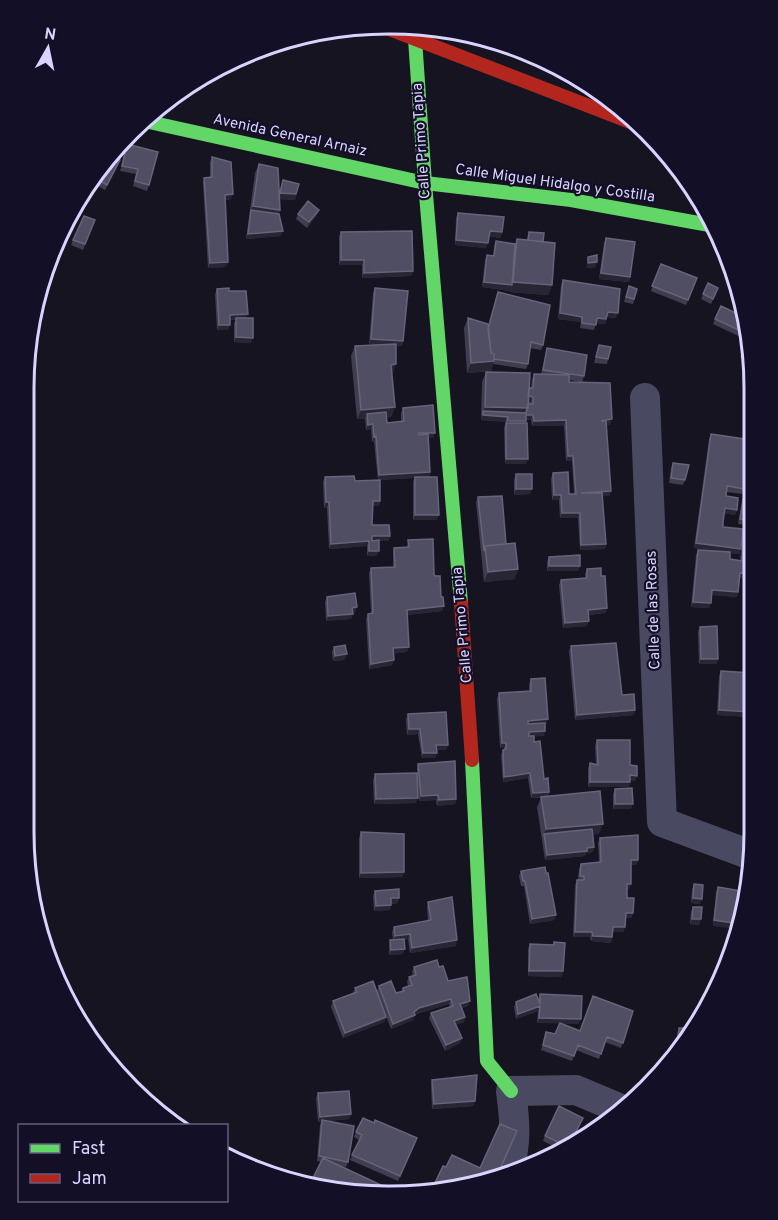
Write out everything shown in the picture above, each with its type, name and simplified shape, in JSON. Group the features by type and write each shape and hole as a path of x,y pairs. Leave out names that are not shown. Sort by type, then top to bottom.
{"street":[{"path":"404,35 616,116"},
{"name":"Calle Primo Tapia","path":"415,39 425,183 467,670 488,1061 511,1092"},
{"name":"Avenida General Arnaiz","path":"154,123 425,183"},
{"name":"Calle Miguel Hidalgo y Costilla","path":"425,183 571,200 702,224"},
{"name":"Calle de las Rosas","path":"645,398 662,822 743,852"},
{"path":"510,1164 516,1129 511,1092 576,1090 613,1106"}],"building":[{"path":"131,145 158,152 149,185 135,181 138,169 122,166 125,151"},
{"path":"212,157 231,162 233,194 225,195 228,262 210,263 204,178 212,177"},
{"path":"119,159 120,160 107,185 101,182"},
{"path":"259,164 278,168 280,210 253,206"},
{"path":"283,180 299,184 296,194 280,193"},
{"path":"308,201 319,210 309,222 298,214"},
{"path":"251,210 279,214 283,231 248,234"},
{"path":"458,213 504,217 502,232 490,231 488,243 456,240"},
{"path":"84,216 95,220 85,244 73,240"},
{"path":"412,231 413,271 364,273 364,260 341,260 341,232"},
{"path":"529,232 544,233 543,242 528,240"},
{"path":"606,238 635,242 630,277 601,273"},
{"path":"517,239 555,243 552,285 513,282"},
{"path":"496,241 515,244 512,285 484,282 487,255 494,256"},
{"path":"597,255 597,262 588,263 588,257"},
{"path":"661,264 697,278 688,300 652,286"},
{"path":"563,280 620,289 618,313 608,312 606,319 597,318 596,325 582,323 582,317 560,313"},
{"path":"708,283 718,288 713,299 703,294"},
{"path":"629,286 637,289 634,299 626,297"},
{"path":"229,288 229,291 246,291 248,314 230,315 230,325 219,325 217,289"},
{"path":"375,288 408,291 403,341 371,339"},
{"path":"498,292 550,305 543,345 531,342 528,364 494,359 494,354 491,353 488,329"},
{"path":"721,306 735,313 738,330 715,319"},
{"path":"236,318 253,318 253,338 236,337"},
{"path":"468,318 488,324 494,361 471,363"},
{"path":"396,344 396,364 391,365 395,407 361,410 355,346"},
{"path":"599,345 611,347 608,359 596,357"},
{"path":"547,348 587,355 584,376 543,370"},
{"path":"486,372 530,373 528,408 485,407"},
{"path":"534,374 569,375 569,382 610,383 612,419 601,421 606,421 611,491 581,493 602,493 606,544 581,545 580,513 562,513 561,495 554,495 553,473 568,472 569,494 576,494 573,456 568,456 566,420 534,421 533,415 526,415 526,421 507,421 508,417 483,415 483,411 526,413 528,404 533,404 533,397 528,396 529,388 533,388"},
{"path":"433,405 435,433 419,433 419,435 428,434 430,472 379,475 376,436 374,437 373,424 368,425 367,414 386,412 387,423 404,421 403,408"},
{"path":"506,423 527,423 528,459 506,459"},
{"path":"711,434 744,439 744,489 727,486 726,496 738,498 737,510 725,508 723,522 723,527 743,529 741,549 696,543"},
{"path":"673,463 689,465 685,480 671,478"},
{"path":"516,474 532,474 532,489 516,489"},
{"path":"354,476 355,481 380,480 380,501 373,501 372,525 389,525 390,536 372,536 372,541 379,540 379,551 369,551 369,541 331,544 325,477"},
{"path":"415,477 437,477 439,515 415,515"},
{"path":"744,495 744,519 740,519"},
{"path":"502,496 506,544 485,546 484,551 478,497"},
{"path":"744,534 744,573 740,573 738,592 712,590 711,603 693,602 698,550 730,552 730,559 742,561"},
{"path":"433,539 434,574 440,576 444,606 407,610 409,647 393,648 394,660 371,664 368,614 373,613 371,568 395,567 394,548 409,547 408,540"},
{"path":"515,543 518,569 488,572 485,546"},
{"path":"580,555 580,566 549,566 549,557"},
{"path":"601,568 601,576 605,576 607,608 588,610 589,621 565,623 561,580 587,578 587,569"},
{"path":"355,593 357,607 352,608 353,614 328,616 327,597"},
{"path":"717,626 718,659 701,659 700,627"},
{"path":"616,643 622,695 634,694 635,710 577,715 571,646"},
{"path":"345,645 347,654 335,656 334,647"},
{"path":"721,671 744,672 744,712 719,710"},
{"path":"545,678 548,719 528,721 528,724 545,723 545,731 529,732 529,736 534,736 534,742 540,741 544,779 548,778 549,792 533,793 530,773 504,777 503,750 506,749 506,743 502,743 499,693 531,691 531,679"},
{"path":"446,712 448,745 436,745 437,753 423,753 420,729 409,729 408,714"},
{"path":"597,740 630,740 630,765 637,766 637,776 630,775 630,782 590,782 590,763 598,765"},
{"path":"455,761 456,799 439,800 438,795 421,796 418,764"},
{"path":"417,773 418,798 376,799 375,774"},
{"path":"632,788 633,804 615,804 615,789"},
{"path":"600,791 603,824 546,829 541,797"},
{"path":"592,829 594,847 587,848 587,851 547,855 544,834"},
{"path":"361,832 404,834 404,872 361,873"},
{"path":"638,835 638,860 631,860 631,884 627,884 627,898 634,898 633,913 626,913 625,927 613,927 612,937 593,936 592,932 575,932 577,880 584,880 584,876 580,876 581,864 601,862 600,838"},
{"path":"545,867 556,915 532,919 521,871"},
{"path":"694,884 703,885 702,899 693,898"},
{"path":"718,887 738,890 731,923 714,920"},
{"path":"399,889 399,898 391,898 391,905 376,906 375,891"},
{"path":"452,897 457,940 412,948 410,934 395,936 394,927 431,920 428,902"},
{"path":"693,907 702,907 701,919 692,919"},
{"path":"404,939 405,949 391,950 390,940"},
{"path":"554,942 565,943 563,971 529,971 530,944 554,945"},
{"path":"437,960 439,967 443,966 448,981 467,977 470,1001 460,1004 465,1017 454,1021 462,1038 446,1045 431,1013 453,1006 451,999 419,1008 414,1012 415,1015 393,1024 379,986 391,981 396,993 404,991 403,988 412,985 409,977 416,975 414,967"},
{"path":"373,981 386,1017 345,1033 333,1001 357,992 355,988"},
{"path":"536,994 540,1004 540,994 582,996 581,1019 539,1018 540,1006 518,1014 516,1002"},
{"path":"593,996 633,1011 623,1043 607,1037 601,1054 578,1045 574,1056 543,1045 546,1032 555,1034 560,1023 580,1031"},
{"path":"477,1075 475,1101 434,1104 432,1080"},
{"path":"349,1091 351,1114 320,1117 318,1093"},
{"path":"559,1106 583,1118 576,1132 558,1142 545,1136"},
{"path":"363,1118 374,1123 375,1120 417,1138 400,1176 352,1155 362,1135 356,1132"},
{"path":"322,1120 354,1126 348,1162 319,1156"},
{"path":"500,1124 517,1131 501,1168 458,1179 435,1182 443,1166 446,1167 452,1155 480,1168"},
{"path":"323,1158 383,1186 366,1185 313,1177"}],"traffic: fast":[{"path":"415,39 461,603"},
{"path":"154,123 425,183 571,200 702,224"},
{"path":"472,760 487,1061 511,1091"}],"traffic: jam":[{"path":"404,35 616,116"},
{"path":"461,603 472,760"}]}
